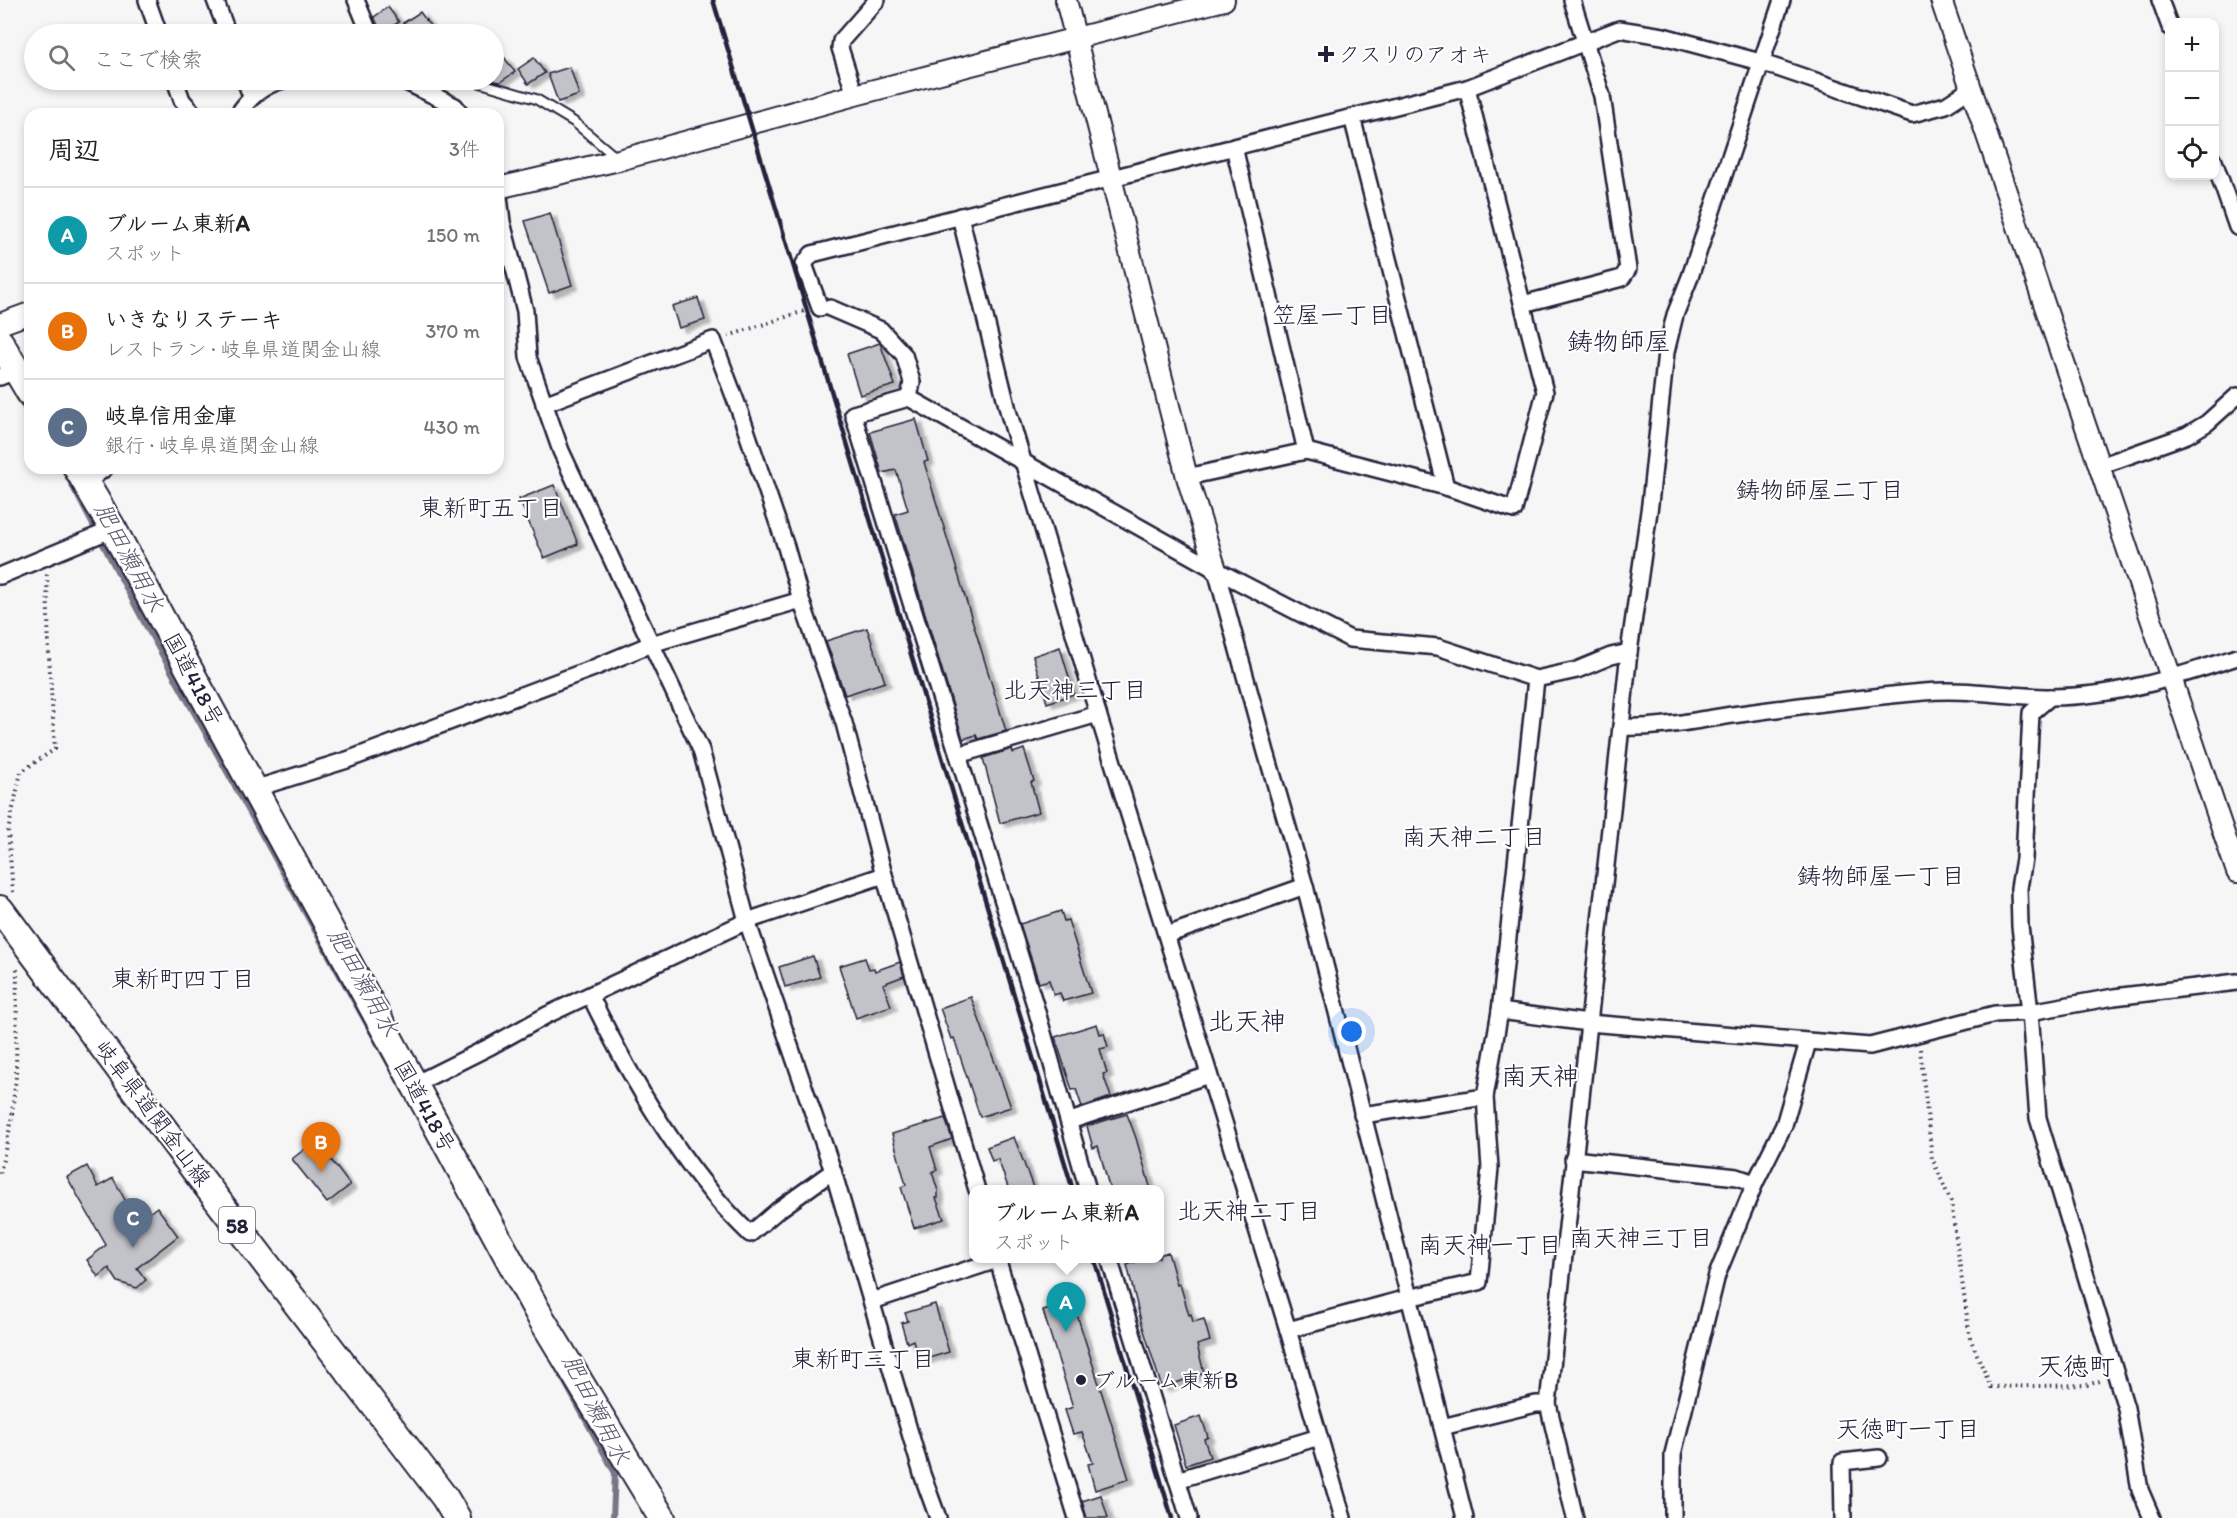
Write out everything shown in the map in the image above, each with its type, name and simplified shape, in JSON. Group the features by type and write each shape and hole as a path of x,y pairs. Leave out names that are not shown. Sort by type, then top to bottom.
{"main road":[{"path":"0,342 8,374 24,388"},
{"name":"国道418号","path":"90,474 113,529 413,1085 541,1318 662,1518"},
{"name":"岐阜県道関金山線","path":"7,904 193,1168 445,1498 457,1518"}],"street":[{"path":"147,0 155,24"},
{"path":"216,0 224,24"},
{"path":"356,0 366,24"},
{"path":"855,95 840,48 841,40 877,0"},
{"path":"1066,0 1187,477 1216,570 1305,886 1465,1518"},
{"path":"504,187 619,160 855,95 1224,0"},
{"path":"1523,304 1622,278 1628,269 1602,96 1572,0"},
{"path":"1575,1518 1548,1404 1629,652 1650,504 1666,352 1675,315 1782,0"},
{"path":"1941,0 2237,872"},
{"path":"2160,0 2166,18"},
{"path":"909,398 912,382 904,355 881,330 825,308 804,264 812,254 1467,88 1619,29 1663,36 1760,62 1912,114 1946,105 1972,88"},
{"path":"1187,477 1306,451 1446,487 1514,510 1545,392 1467,88"},
{"path":"178,90 182,100 189,108"},
{"path":"249,90 251,96"},
{"path":"242,108 251,96 260,90"},
{"path":"422,90 456,108"},
{"path":"1352,117 1446,487"},
{"path":"1234,147 1306,451"},
{"path":"2219,175 2237,227"},
{"path":"960,216 1009,414 1343,1518"},
{"path":"504,230 525,311 528,357 561,451 701,750 747,921 833,1171 922,1474 938,1518"},
{"path":"0,324 24,315"},
{"path":"544,404 713,340 740,412 844,723 884,876 975,1185"},
{"path":"2100,466 2187,435 2207,423 2237,396"},
{"path":"1087,1185 1070,1121 853,414 909,398 1216,570 1350,639 1438,647 1536,679 1577,670 1611,656 1629,652"},
{"path":"0,576 113,529"},
{"path":"254,789 358,756 591,669 651,644 801,600"},
{"path":"1621,727 1646,728 1747,712 1926,692 1977,692 2050,697 2098,694 2172,678 2237,657"},
{"path":"1288,1330 1479,1282 1490,1168 1485,1097 1500,1011 1536,679"},
{"path":"2050,697 2031,713 2024,859 2019,888 2020,926 2030,1012 2038,1118 2126,1408 2140,1490 2152,1518"},
{"path":"958,755 1098,714"},
{"path":"413,1085 590,995 747,921 884,876"},
{"path":"1167,934 1305,886"},
{"path":"1500,1011 1588,1023 1870,1046 1995,1014 2030,1012 2114,997 2237,982"},
{"path":"590,995 606,1028 663,1126 697,1173 750,1234 777,1211 833,1171"},
{"path":"1673,1518 1673,1454 1717,1275 1755,1183 1784,1125 1808,1041"},
{"path":"1070,1121 1209,1075"},
{"path":"1362,1115 1485,1097"},
{"path":"1573,1159 1737,1177 1755,1183"},
{"path":"872,1301 985,1263"},
{"path":"998,1263 1077,1518"},
{"path":"1111,1263 1189,1518"},
{"path":"1442,1427 1536,1404 1548,1404"},
{"path":"1177,1480 1319,1437"},
{"path":"1843,1518 1842,1462 1879,1458"}],"lane":[{"path":"504,90 536,99 574,122 619,160"}],"path":[{"path":"713,340 807,310 825,308"},
{"path":"7,904 8,831 21,772 55,749 49,657 47,556"},
{"path":"0,1173 11,1123 16,1076 17,965"},
{"path":"1918,1033 1932,1158 1951,1202 1970,1338 1991,1387 2087,1385 2115,1377"}],"building":[{"path":"388,7 399,22 378,24 374,17"},
{"path":"420,12 429,24 404,24"},
{"path":"504,57 515,72 504,79"},
{"path":"534,58 545,73 528,84 518,69"},
{"path":"570,67 579,95 558,102 548,74"},
{"path":"550,213 572,285 549,293 525,221"},
{"path":"698,298 705,320 679,328 672,306"},
{"path":"880,343 895,385 860,395 847,354"},
{"path":"916,419 928,461 924,462 1006,731 978,739 976,735 963,739 895,514 908,510 896,470 882,473 870,432"},
{"path":"554,485 578,544 544,558 519,499"},
{"path":"867,628 885,682 845,695 826,641"},
{"path":"1060,647 1074,694 1047,703 1033,656"},
{"path":"1012,749 1013,753 1024,749 1034,781 1031,782 1039,812 1000,823 983,758"},
{"path":"1061,911 1064,921 1068,920 1091,993 1063,1001 1060,993 1054,995 1049,980 1039,983 1020,924"},
{"path":"813,956 820,977 785,987 779,967"},
{"path":"865,958 869,969 874,968 875,971 900,962 904,976 883,984 891,1006 856,1018 839,966"},
{"path":"971,997 1011,1107 980,1117 954,1038 951,1039 940,1008"},
{"path":"1097,1024 1100,1034 1104,1033 1108,1047 1100,1049 1107,1073 1103,1074 1111,1097 1082,1107 1076,1089 1072,1090 1055,1037"},
{"path":"1127,1114 1150,1185 1109,1185 1098,1146 1093,1148 1087,1126"},
{"path":"945,1118 952,1139 930,1147 937,1170 932,1172 938,1191 938,1198 936,1198 944,1219 914,1228 901,1187 906,1185 892,1134"},
{"path":"1014,1137 1032,1185 1007,1185 998,1159 992,1161 987,1147"},
{"path":"316,1140 350,1185 327,1203 292,1159"},
{"path":"87,1166 98,1187 113,1178 137,1222 157,1207 178,1236 137,1268 146,1280 137,1288 118,1282 109,1268 98,1277 87,1260 106,1245 67,1177"},
{"path":"1168,1252 1177,1285 1180,1284 1189,1315 1191,1314 1193,1322 1204,1319 1210,1341 1197,1345 1204,1373 1162,1388 1141,1321 1127,1265 1164,1263 1164,1253"},
{"path":"1073,1302 1129,1479 1095,1490 1088,1464 1093,1463 1082,1432 1073,1434 1065,1410 1073,1407 1043,1311"},
{"path":"935,1304 949,1352 919,1361 913,1340 907,1343 901,1323 908,1321 905,1313"},
{"path":"1201,1416 1208,1437 1204,1439 1210,1457 1186,1465 1174,1425"},
{"path":"1101,1495 1108,1518 1087,1518 1082,1501"}],"waterway":[{"name":"肥田瀬用水","path":"18,397 24,406"},
{"name":"肥田瀬用水","path":"66,474 144,622 404,1091"},
{"name":"肥田瀬用水","path":"557,1368 615,1473 613,1518"}],"railway":[{"path":"713,0 1071,1185"},
{"path":"1096,1263 1172,1518"}],"place":[{"name":"クスリのアオキ","path":"1326,54"},
{"name":"いきなりステーキ","path":"321,1172"},
{"name":"岐阜信用金庫","path":"133,1248"},
{"name":"ブルーム東新A","path":"1066,1332"},
{"name":"ブルーム東新B","path":"1081,1380"}],"district":[{"name":"笠屋一丁目","path":"1332,314"},
{"name":"鋳物師屋","path":"1619,341"},
{"name":"鋳物師屋二丁目","path":"1820,489"},
{"name":"東新町五丁目","path":"491,507"},
{"name":"北天神三丁目","path":"1075,689"},
{"name":"南天神二丁目","path":"1474,836"},
{"name":"鋳物師屋一丁目","path":"1881,875"},
{"name":"東新町四丁目","path":"183,978"},
{"name":"北天神","path":"1247,1021"},
{"name":"南天神","path":"1540,1076"},
{"name":"北天神二丁目","path":"1249,1210"},
{"name":"南天神三丁目","path":"1641,1237"},
{"name":"南天神一丁目","path":"1490,1244"},
{"name":"東新町三丁目","path":"863,1358"},
{"name":"天徳町","path":"2076,1366"},
{"name":"天徳町一丁目","path":"1908,1428"}]}
